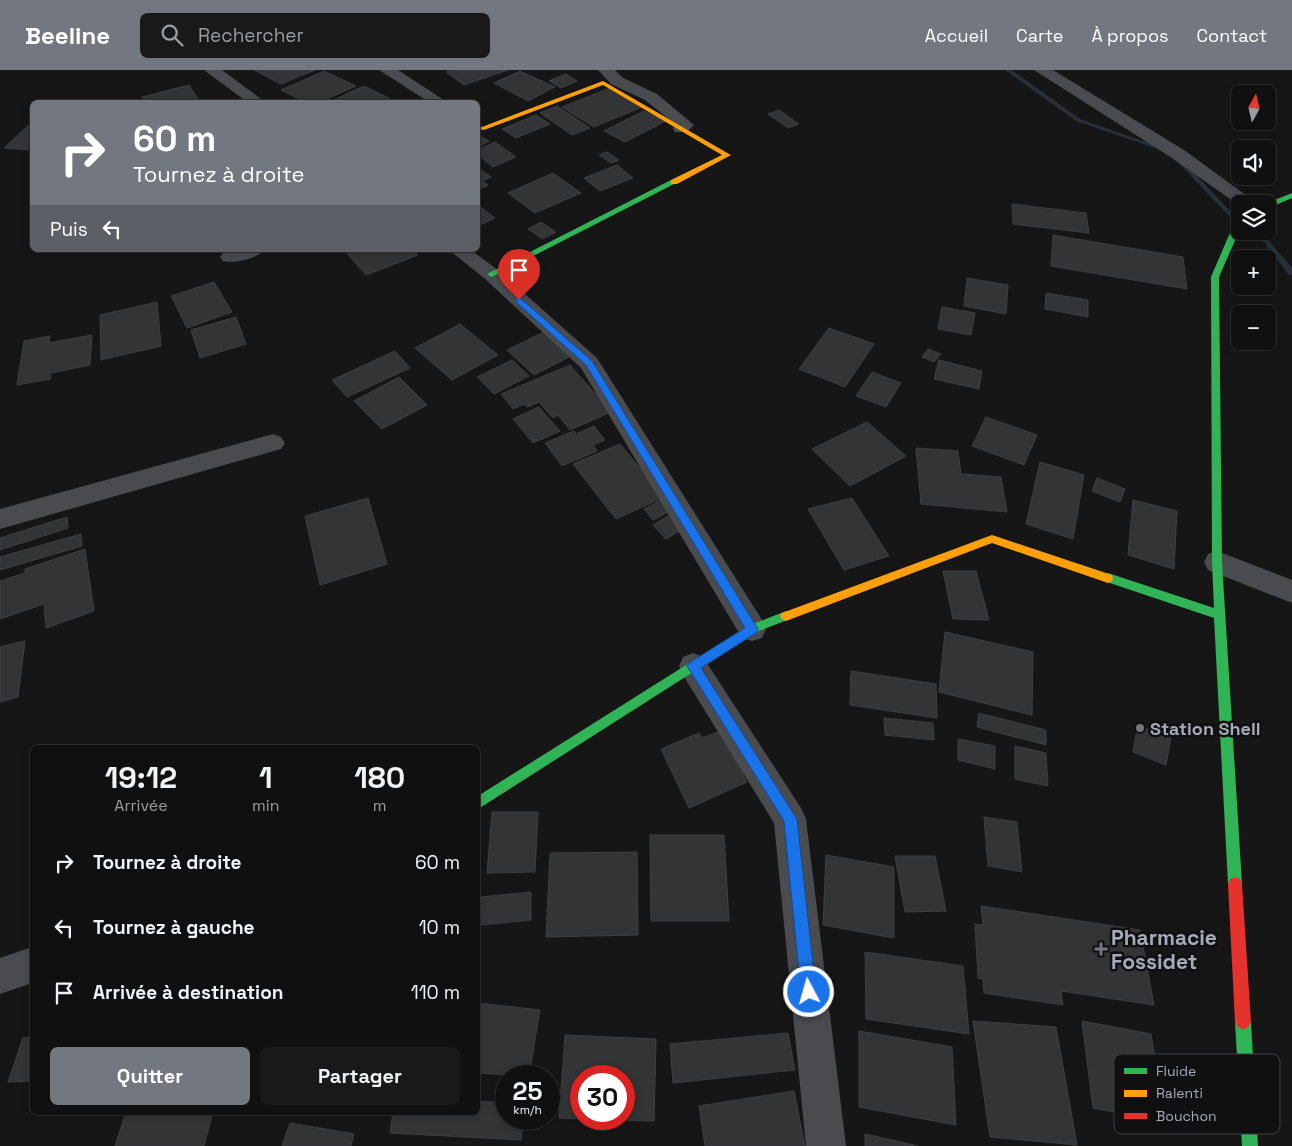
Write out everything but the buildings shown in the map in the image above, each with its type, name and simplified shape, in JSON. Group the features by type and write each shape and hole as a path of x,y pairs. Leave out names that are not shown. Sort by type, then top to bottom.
{"street":[{"path":"212,70 254,100"},
{"path":"387,70 436,100"},
{"path":"606,70 617,81 651,97 686,126 681,128"},
{"path":"1042,70 1178,154 1236,195"},
{"path":"480,128 482,130 604,83 727,155 491,274"},
{"path":"1276,202 1292,195"},
{"path":"1231,239 1214,277 1217,562 1245,1054"},
{"path":"230,257 247,252"},
{"path":"462,252 491,274 589,363 752,629"},
{"path":"0,520 273,443"},
{"path":"480,802 752,629 992,539 1220,615"},
{"path":"1217,562 1292,592"},
{"path":"693,666 790,819 826,1146"},
{"path":"0,976 30,966"}],"waterway":[{"path":"1008,70 1078,120 1163,149"},
{"path":"1177,158 1231,215"},
{"path":"1265,240 1292,273"}],"traffic: fast":[{"path":"491,274 674,182"},
{"path":"1276,202 1292,195"},
{"path":"1231,240 1215,277 1217,562 1235,884"},
{"path":"1108,578 1221,615"},
{"path":"480,802 752,629 786,616"},
{"path":"1243,1022 1245,1054"},
{"path":"1249,1134 1250,1146"}],"traffic: slow":[{"path":"480,128 482,129 603,83 727,155 674,182"},
{"path":"786,616 992,539 1108,578"}],"traffic: jam":[{"path":"1235,884 1243,1022"}],"place":[{"name":"Station Shell","path":"1140,728"},
{"name":"Pharmacie Fossidet","path":"1101,949"}],"route":[{"path":"519,300 589,363 752,629 693,666 790,819 809,992"}]}
